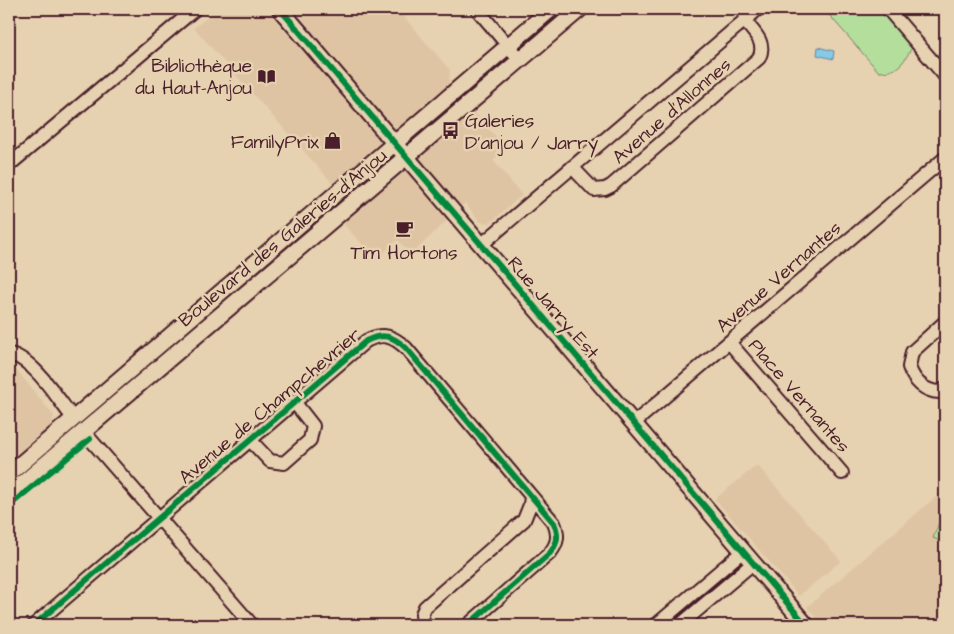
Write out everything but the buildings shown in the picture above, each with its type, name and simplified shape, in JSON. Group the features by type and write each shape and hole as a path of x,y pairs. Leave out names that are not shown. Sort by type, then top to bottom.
{"street":[{"path":"9,165 195,9"},
{"name":"Rue Jarry Est","path":"280,9 806,625"},
{"path":"477,9 520,60"},
{"name":"Boulevard des Galeries-d'Anjou","path":"9,474 551,9"},
{"name":"Boulevard des Galeries-d'Anjou","path":"9,495 580,9"},
{"name":"Avenue d'Allonnes","path":"481,245 758,9"},
{"path":"888,9 945,76"},
{"name":"Avenue d'Allonnes","path":"572,167 594,190 605,189 611,186 759,58 762,44 744,20"},
{"name":"Avenue Vernantes","path":"634,423 945,158"},
{"path":"945,322 912,352 909,367 916,379 925,388 939,392 945,389"},
{"name":"Avenue de Champchevrier","path":"34,625 251,441 366,340 375,336 386,335 397,340 406,348 554,523 558,538 550,553 468,625"},
{"name":"Place Vernantes","path":"729,342 842,473"},
{"path":"9,354 18,356 29,365 73,418"},
{"name":"Avenue de Champchevrier","path":"251,441 270,461 277,464 284,463 310,440 313,426 295,403"},
{"path":"84,432 252,625"},
{"path":"423,625 422,614 425,607 524,520 530,505 531,496"},
{"path":"656,625 742,552"},
{"path":"680,625 752,564"}],"shaded area":[{"path":"218,9 397,9 450,70 449,84 506,148 493,160 522,195 490,223 480,222 465,203 411,255 398,240 376,259 344,225 333,184 194,28"},
{"path":"9,367 16,369 54,416 51,425 9,461"},
{"path":"757,465 841,561 799,596 715,499"},
{"path":"945,489 945,625 822,625 807,607"}],"green space":[{"path":"824,9 887,9 916,42 898,67 893,70 879,72"},
{"path":"941,518 945,519 945,543 933,538"}],"water":[{"path":"818,47 834,51 833,59 817,55"}],"cycle path":[{"path":"280,9 806,625"},
{"path":"34,625 366,341 383,336 392,338 406,348 556,527 557,539 550,553 468,625"},
{"path":"9,506 90,439"}],"place":[{"name":"Bibliothèque du Haut-Anjou","path":"266,76"},
{"name":"Galeries D'anjou / Jarry","path":"451,131"},
{"name":"FamilyPrix","path":"333,141"},
{"name":"Tim Hortons","path":"404,229"}]}
